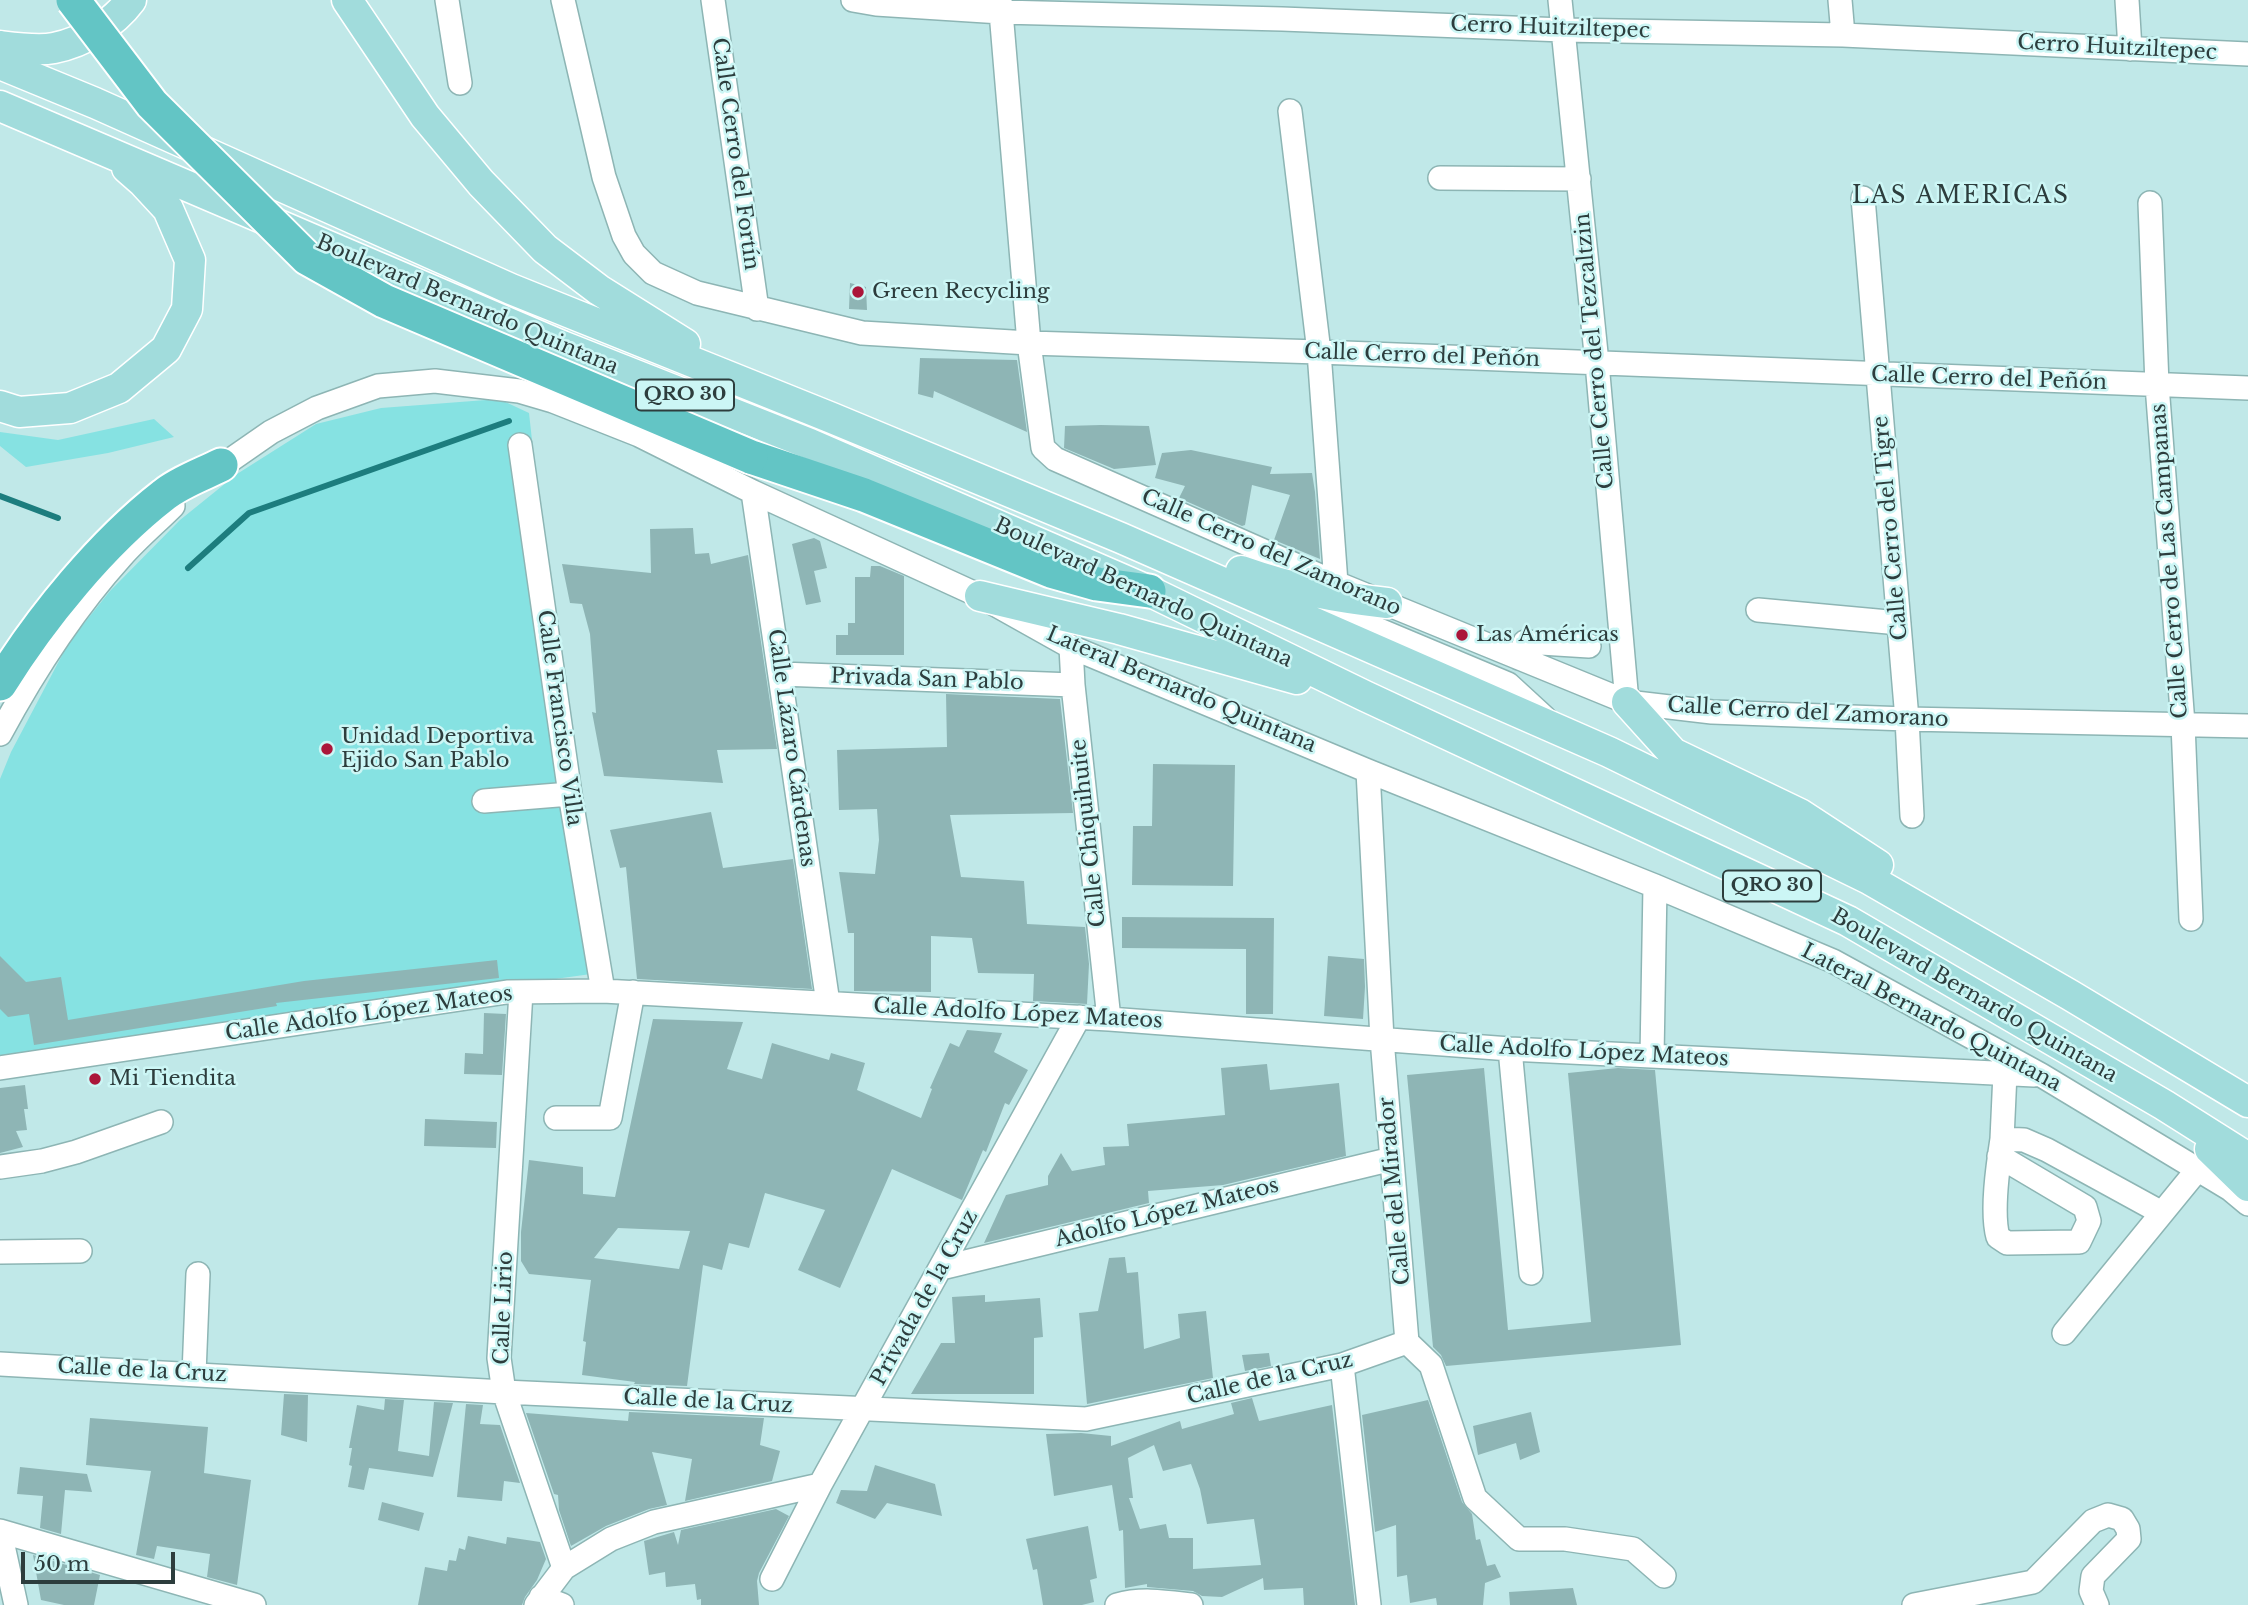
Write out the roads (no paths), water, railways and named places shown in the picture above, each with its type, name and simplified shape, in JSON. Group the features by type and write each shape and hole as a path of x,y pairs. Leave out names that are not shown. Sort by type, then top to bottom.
{"highway":[{"path":"73,0 152,104 307,258 384,301 751,457 864,495 1051,571 1097,584 1149,592"},
{"path":"0,684 91,562 166,493 221,465"}],"main road":[{"path":"0,46 52,48 82,39 120,16 131,0"},
{"path":"347,0 425,116 481,183 545,249 599,290 681,342 832,418"},
{"name":"Boulevard Bernardo Quintana","path":"0,64 95,103 511,289 1121,538 1609,752 1869,878 2248,1102"},
{"name":"Boulevard Bernardo Quintana","path":"0,106 562,346 810,444 1149,592 1365,696 1848,921 2164,1105 2248,1158"},
{"path":"0,406 19,412 70,408 119,388 166,349 187,309 190,260 168,209 144,182 116,159 66,134"},
{"path":"1121,538 1200,556 1289,586 1335,598 1387,603"},
{"path":"980,596 1119,629 1365,696"},
{"path":"1627,702 1673,752 1800,814 1882,868 1960,932"},
{"path":"2164,1105 2248,1186"}],"street":[{"path":"447,0 460,83"},
{"name":"Calle Cerro del Peñón","path":"564,0 604,177 624,236 634,254 653,272 697,293 862,334 1029,344 1319,352 2248,388"},
{"name":"Calle Cerro del Fortín","path":"713,0 757,309"},
{"name":"Cerro Huitziltepec","path":"853,0 876,4 1282,9 1563,30 1843,34 2248,54"},
{"name":"Calle Cerro del Tezcaltzin","path":"1560,0 1597,363 1627,702"},
{"path":"1840,0 1843,34"},
{"path":"2127,0 2130,49"},
{"path":"1001,6 1029,344"},
{"path":"1290,111 1319,352 1336,583"},
{"path":"1440,178 1578,179"},
{"name":"Calle Cerro del Tigre","path":"1863,198 1907,719 1912,816"},
{"name":"Calle Cerro de Las Campanas","path":"2150,203 2157,385 2183,724 2191,919"},
{"name":"Calle Cerro del Zamorano","path":"1029,344 1043,449 1055,459 1336,583 1627,702 1712,712 2248,726"},
{"name":"Lateral Bernardo Quintana","path":"0,734 33,674 122,556 173,506 221,465 271,432 317,408 377,386 435,381 519,391 553,401 639,435 753,492 980,596 1071,647 1832,961 2041,1075 2198,1169 2248,1204"},
{"name":"Calle Francisco Villa","path":"520,445 570,794 603,990"},
{"name":"Calle Lázaro Cárdenas","path":"753,492 828,1003"},
{"path":"1758,610 1899,623"},
{"path":"1519,658 1525,642 1588,646"},
{"name":"Calle Chiquihuite","path":"1071,647 1109,1019"},
{"name":"Privada San Pablo","path":"781,674 1073,685"},
{"name":"Calle del Mirador","path":"1368,771 1382,1039 1407,1342"},
{"path":"484,801 570,794"},
{"path":"1652,1056 1655,886"},
{"name":"Calle Adolfo López Mateos","path":"0,1068 507,992 603,990 1079,1017 1510,1049 2041,1075"},
{"name":"Calle Lirio","path":"521,992 499,1357 504,1392 564,1568"},
{"path":"556,1118 610,1118 633,992"},
{"name":"Privada de la Cruz","path":"772,1579 820,1485 1079,1017"},
{"path":"1510,1049 1531,1273"},
{"path":"2001,1148 2085,1207 2089,1221 2079,1242 2007,1243 1998,1237 1995,1226 2005,1073"},
{"path":"0,1167 42,1161 76,1152 161,1122"},
{"path":"2001,1148 2024,1140 2162,1213"},
{"name":"Adolfo López Mateos","path":"941,1268 1392,1159"},
{"path":"2064,1333 2198,1169"},
{"path":"0,1252 80,1251"},
{"path":"194,1374 198,1274"},
{"path":"1407,1342 1431,1365 1475,1498 1519,1539 1564,1539 1633,1549 1664,1576"},
{"name":"Calle de la Cruz","path":"0,1364 504,1392 1086,1419 1342,1364 1407,1342"},
{"path":"1342,1364 1369,1605"},
{"path":"547,1602 564,1568 611,1539 654,1522 820,1485"},
{"path":"1914,1605 2033,1582 2093,1521 2108,1515 2122,1519 2128,1528 2129,1539 2093,1576 2091,1591 2096,1605"},
{"path":"16,1605 0,1531 254,1605"},
{"path":"1117,1605 1129,1601 1156,1600 1191,1605"}],"waterway":[{"path":"188,568 249,513 509,421"},
{"path":"0,496 58,518"}],"place":[{"name":"Green Recycling","path":"858,292"},
{"name":"Las Américas","path":"1462,635"},
{"name":"Unidad Deportiva Ejido San Pablo","path":"327,749"},
{"name":"Mi Tiendita","path":"95,1079"}],"district":[{"name":"LAS AMERICAS","path":"1961,197"}]}
